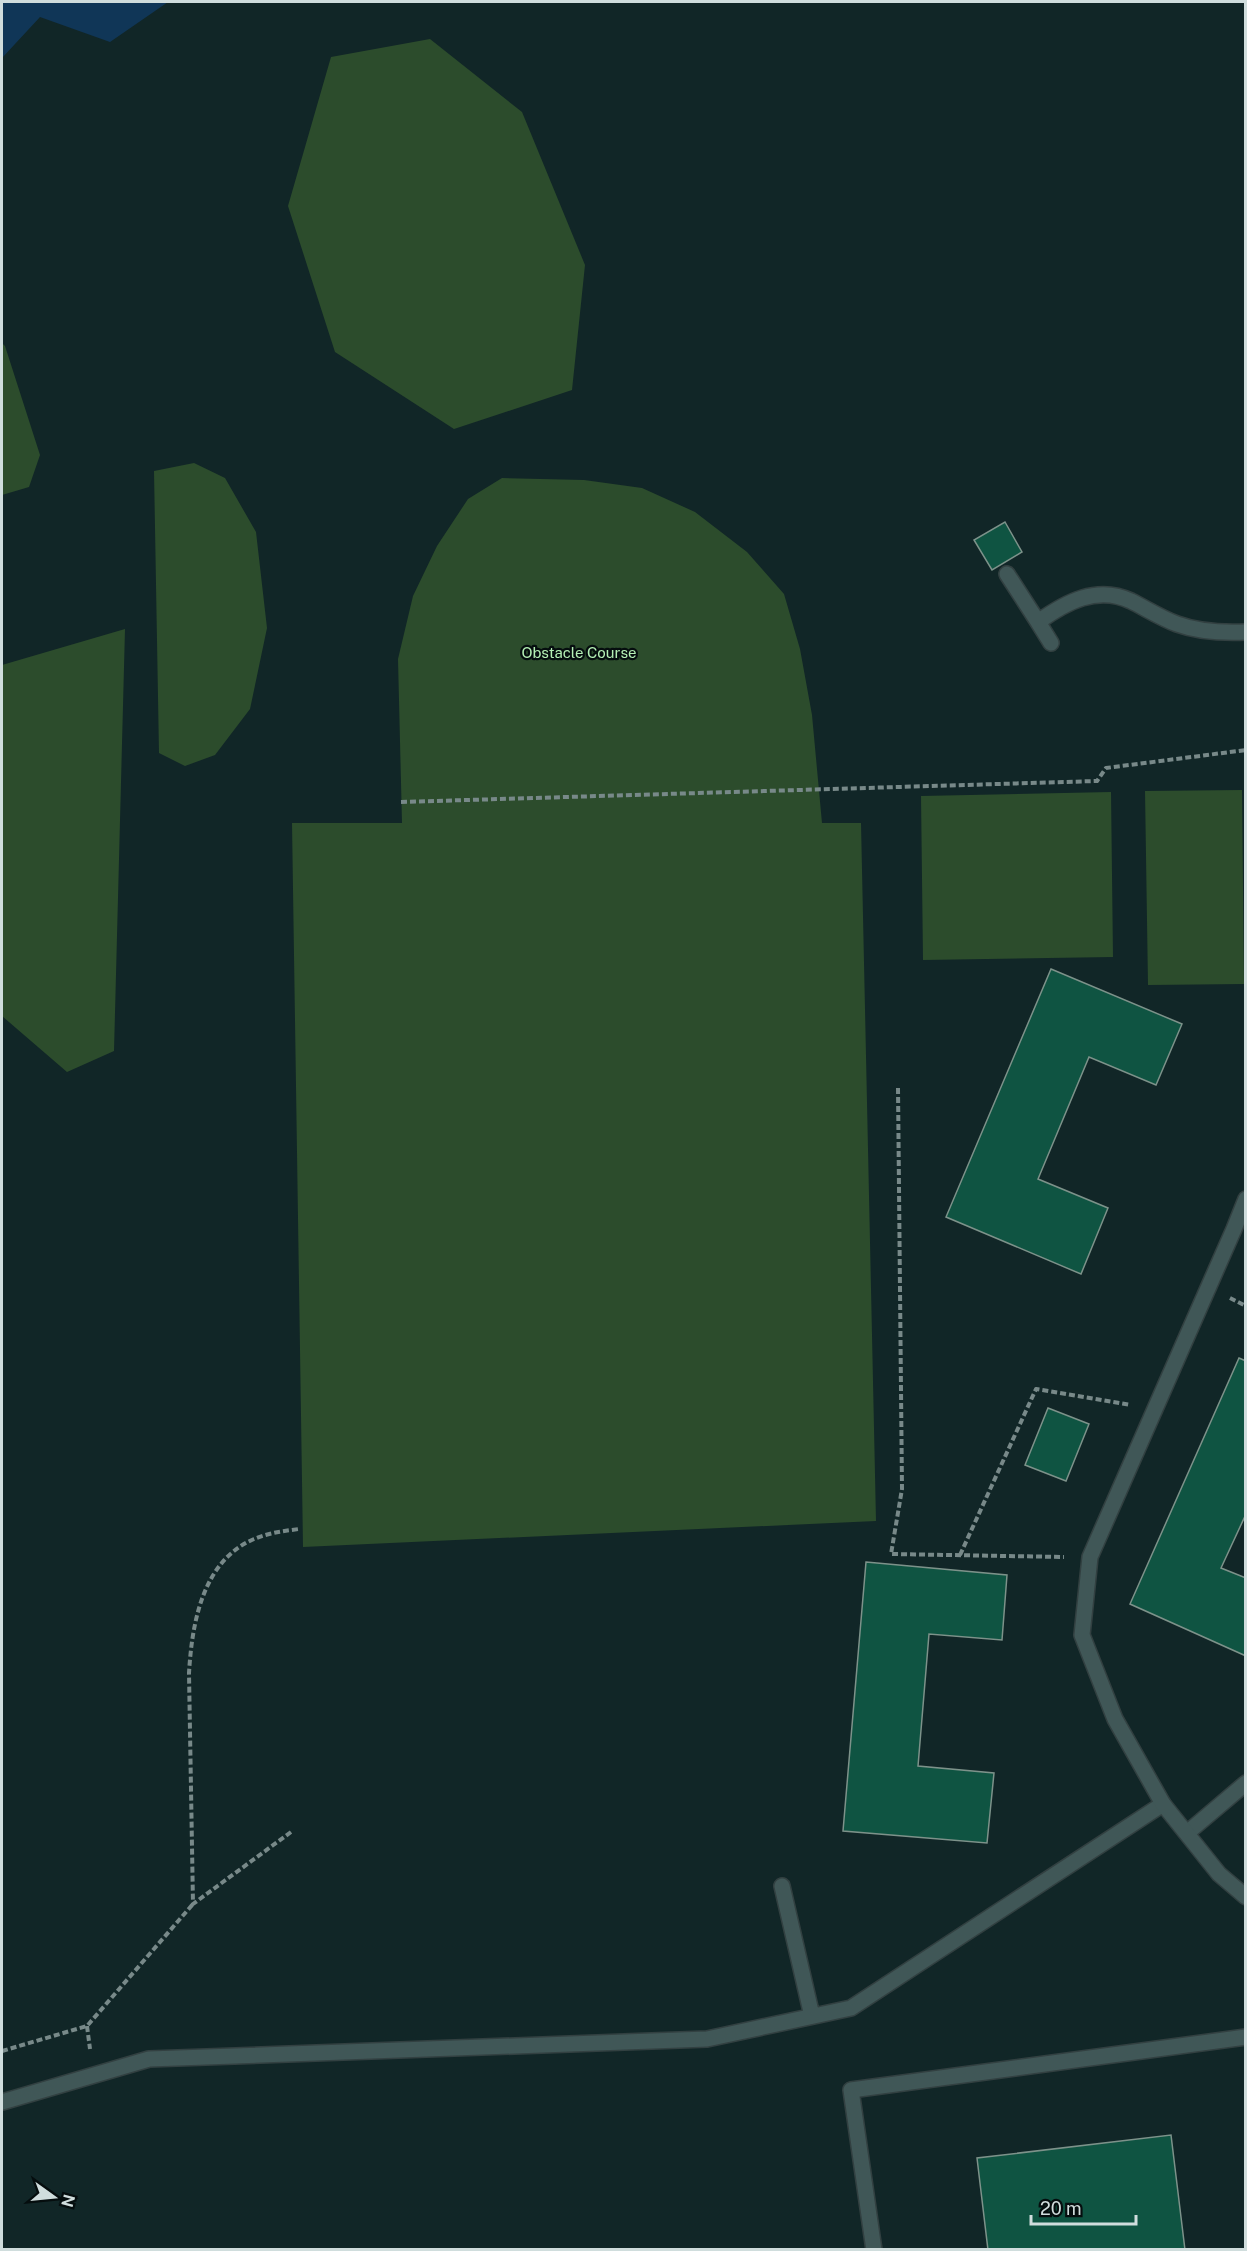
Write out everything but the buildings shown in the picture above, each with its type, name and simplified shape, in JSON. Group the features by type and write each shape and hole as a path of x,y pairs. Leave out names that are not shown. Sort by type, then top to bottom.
{"street":[{"path":"1007,574 1052,643"},
{"path":"1038,622 1057,608 1074,600 1093,594 1112,594 1180,625 1218,632 1245,633"},
{"path":"1245,1199 1090,1557 1082,1635 1115,1719 1164,1804 1219,1874 1245,1897"},
{"path":"1187,1833 1245,1783"},
{"path":"2,2102 149,2059 707,2039 851,2008 1164,1804"},
{"path":"782,1886 812,2016"},
{"path":"874,2250 851,2090 1245,2037"}],"path":[{"path":"401,802 1097,781 1106,768 1245,750"},
{"path":"898,1088 902,1489 891,1554 1090,1557"},
{"path":"960,1555 1036,1389 1155,1409"},
{"path":"193,1904 189,1673 191,1640 198,1605 210,1580 230,1554 252,1540 299,1529"},
{"path":"2,2051 87,2026 193,1904 291,1832"}],"green space":[{"path":"430,39 522,112 585,265 572,390 454,429 335,352 288,206 331,57"},
{"path":"2,343 5,346 40,455 29,487 2,495"},
{"path":"194,463 225,478 256,532 267,628 250,709 215,755 185,766 159,753 154,471"},
{"name":"Obstacle Course","path":"502,478 584,480 642,488 695,512 747,552 784,594 800,649 812,715 822,823 861,823 876,1521 303,1547 292,823 402,823 398,659 413,596 437,546 468,499"},
{"path":"125,629 114,1051 67,1072 2,1016 2,665"},
{"path":"1242,790 1244,984 1148,985 1145,791"},
{"path":"1111,792 1113,957 923,960 921,796"}],"water":[{"path":"2,2 168,2 110,42 40,17 2,58"}]}
